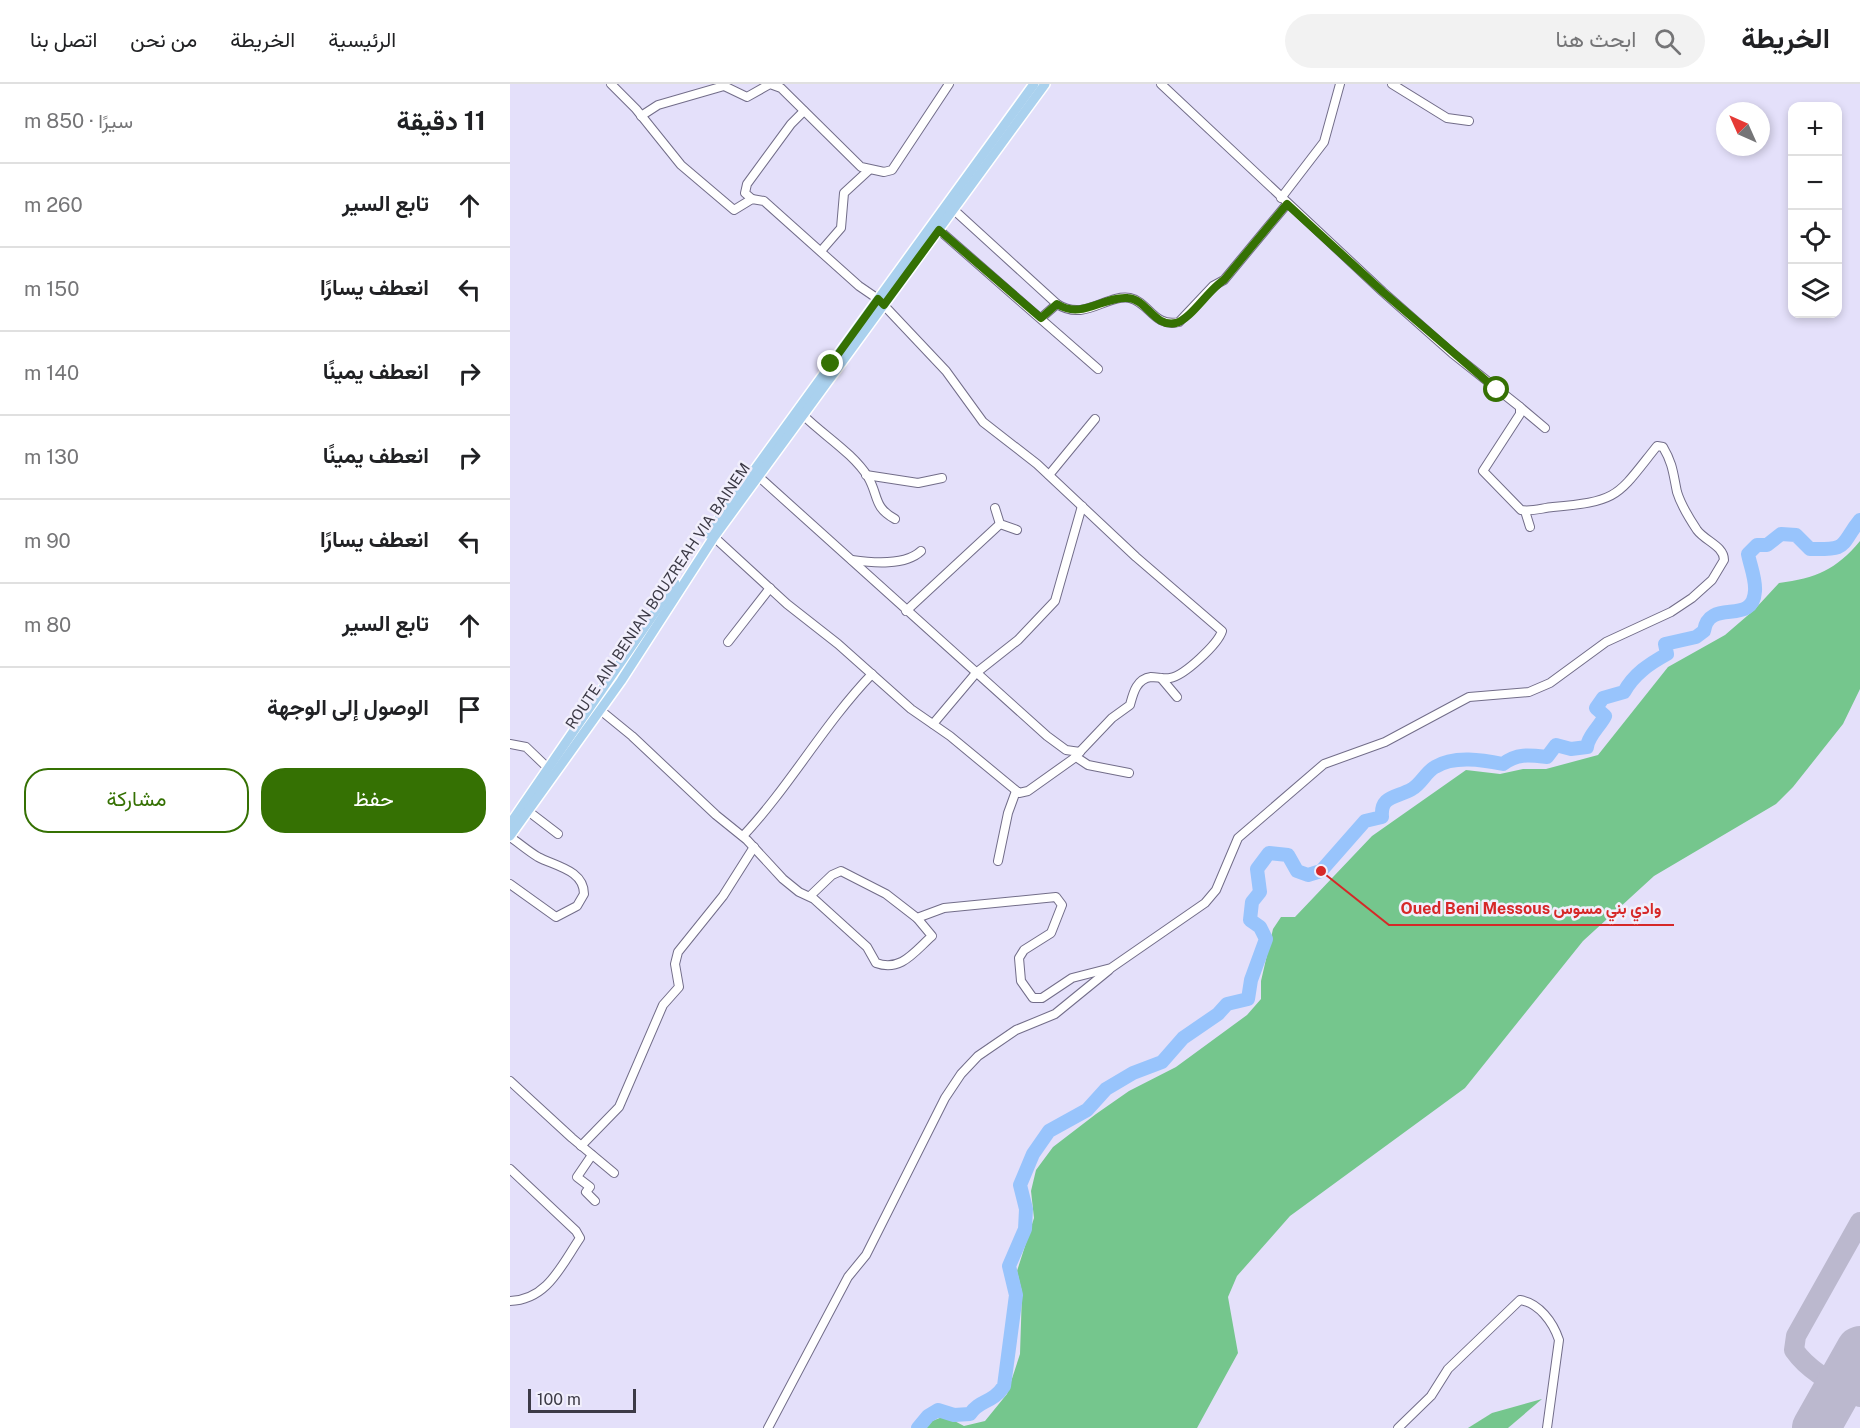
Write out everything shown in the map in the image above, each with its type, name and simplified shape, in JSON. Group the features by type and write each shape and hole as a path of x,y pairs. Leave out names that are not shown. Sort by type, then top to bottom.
{"main road":[{"name":"ROUTE AIN BENIAN BOUZREAH VIA BAINEM","path":"510,824 597,707 714,537 803,415 1034,84"},
{"name":"ROUTE AIN BENIAN BOUZREAH VIA BAINEM","path":"510,836 757,464 939,230 1045,84"}],"street":[{"path":"611,84 681,165 730,209 737,210 752,199"},
{"path":"641,116 658,105 724,86 747,97 770,84 781,88 861,167 869,170 892,170 949,84"},
{"path":"1161,84 1284,201 1452,353 1545,428"},
{"path":"954,210 1057,304 1070,311 1130,298 1160,320 1179,322 1213,286 1224,280 1284,201 1324,142 1340,84"},
{"path":"1392,84 1447,118 1469,121"},
{"path":"714,537 911,709 1016,791 1028,791 1078,754 1112,718 1130,705 1132,693 1149,677 1170,679 1188,669 1222,631 1049,475 983,422 946,370 881,302 859,286 774,208 765,201 752,199 746,193 747,184 791,124 804,111"},
{"path":"821,251 841,228 844,193 869,170"},
{"path":"939,230 1098,369"},
{"path":"1041,318 1057,304"},
{"path":"768,1428 848,1277 866,1255 956,1080 986,1050 1016,1030 1055,1014 1111,968 1210,898 1238,838 1324,764 1385,742 1417,722 1469,697 1529,692 1550,683 1605,642 1671,612 1692,598 1712,580 1724,560 1722,551 1699,533 1684,510 1677,493 1673,464 1663,447 1658,446 1623,489 1614,496 1574,507 1521,510 1483,471 1520,414 1520,407"},
{"path":"803,415 866,475 879,507 895,519"},
{"path":"1049,475 1095,419"},
{"path":"866,475 918,483 942,477"},
{"path":"758,476 906,611 1059,745 1078,754 1088,765 1129,773"},
{"path":"933,724 976,673 1018,640 1054,601 1082,506"},
{"path":"995,508 1000,524"},
{"path":"1525,511 1530,526"},
{"path":"906,611 1000,524"},
{"path":"1000,524 1017,530"},
{"path":"851,560 869,562 906,559 914,557 921,551"},
{"path":"728,642 770,588"},
{"path":"743,836 772,806 785,783 872,674"},
{"path":"1161,678 1176,697"},
{"path":"597,707 716,815 743,836 783,879 810,897 867,947 876,963 888,968 900,964 932,936 917,918 886,894 846,872 835,873 810,897"},
{"path":"510,744 526,747 549,769"},
{"path":"998,861 1008,813 1016,791"},
{"path":"528,811 558,834"},
{"path":"510,836 535,855 559,865 577,877 584,894 572,909 556,917 510,884"},
{"path":"581,1146 619,1107 663,1005 679,987 675,964 678,952 723,896 754,847"},
{"path":"917,918 944,908 1056,897 1062,905 1051,933 1024,950 1019,958 1020,975 1029,994 1033,998 1042,998 1072,978 1111,968"},
{"path":"510,1080 581,1146 614,1173"},
{"path":"592,1155 577,1177 590,1187 586,1192 595,1201"},
{"path":"510,1170 576,1231 580,1238 547,1288 526,1300 510,1301"},
{"path":"1398,1428 1431,1396 1448,1369 1520,1300 1531,1302 1554,1326 1559,1340 1547,1428"}],"green space":[{"path":"1860,541 1860,689 1843,724 1793,787 1776,804 1654,876 1583,941 1465,1088 1290,1216 1237,1276 1228,1297 1238,1353 1197,1428 926,1428 932,1421 945,1416 964,1426 985,1421 1007,1394 1020,1354 1022,1292 1017,1271 1034,1218 1031,1191 1036,1170 1053,1147 1096,1114 1129,1091 1176,1067 1247,1015 1261,999 1261,981 1273,929 1281,917 1295,917 1372,836 1466,770 1500,774 1523,769 1546,769 1598,755 1668,667 1725,635 1754,610 1779,583 1815,575 1834,566"},
{"path":"1542,1399 1508,1428 1468,1428 1492,1413"}],"waterway":[{"path":"918,1428 928,1416 938,1410 954,1415 970,1414 1000,1392 1004,1386 1016,1295 1009,1266 1025,1229 1026,1209 1020,1185 1033,1154 1049,1131 1087,1110 1106,1089 1133,1073 1162,1062 1183,1038 1218,1014 1227,1004 1248,999 1251,980 1266,939 1260,927 1250,920 1252,902 1260,892 1257,869 1269,853 1288,855 1297,871 1308,875 1321,871 1365,821 1382,817 1382,810 1387,801 1412,789 1432,769 1443,763 1469,760 1503,764 1519,756 1547,757 1556,745 1571,749 1587,747 1605,716 1596,708 1603,698 1624,692 1642,670 1667,654 1665,644 1696,637 1704,631 1708,621 1714,615 1747,608 1752,602 1755,591 1748,554 1757,545 1767,545 1781,534 1796,535 1810,549 1832,549 1842,545 1860,520"}],"taxiway":[{"path":"1860,1222 1796,1336 1794,1350 1816,1372 1860,1397"}],"runway":[{"path":"1816,1428 1860,1350"}],"place":[{"name":"Oued Beni Messous وادي بني مسوس","path":"1321,871"}],"route":[{"path":"831,364 878,299 884,305 939,230 1041,318 1057,304 1070,311 1128,298 1133,299 1154,317 1174,323 1183,320 1213,286 1224,280 1287,204 1383,292 1497,390"}]}
